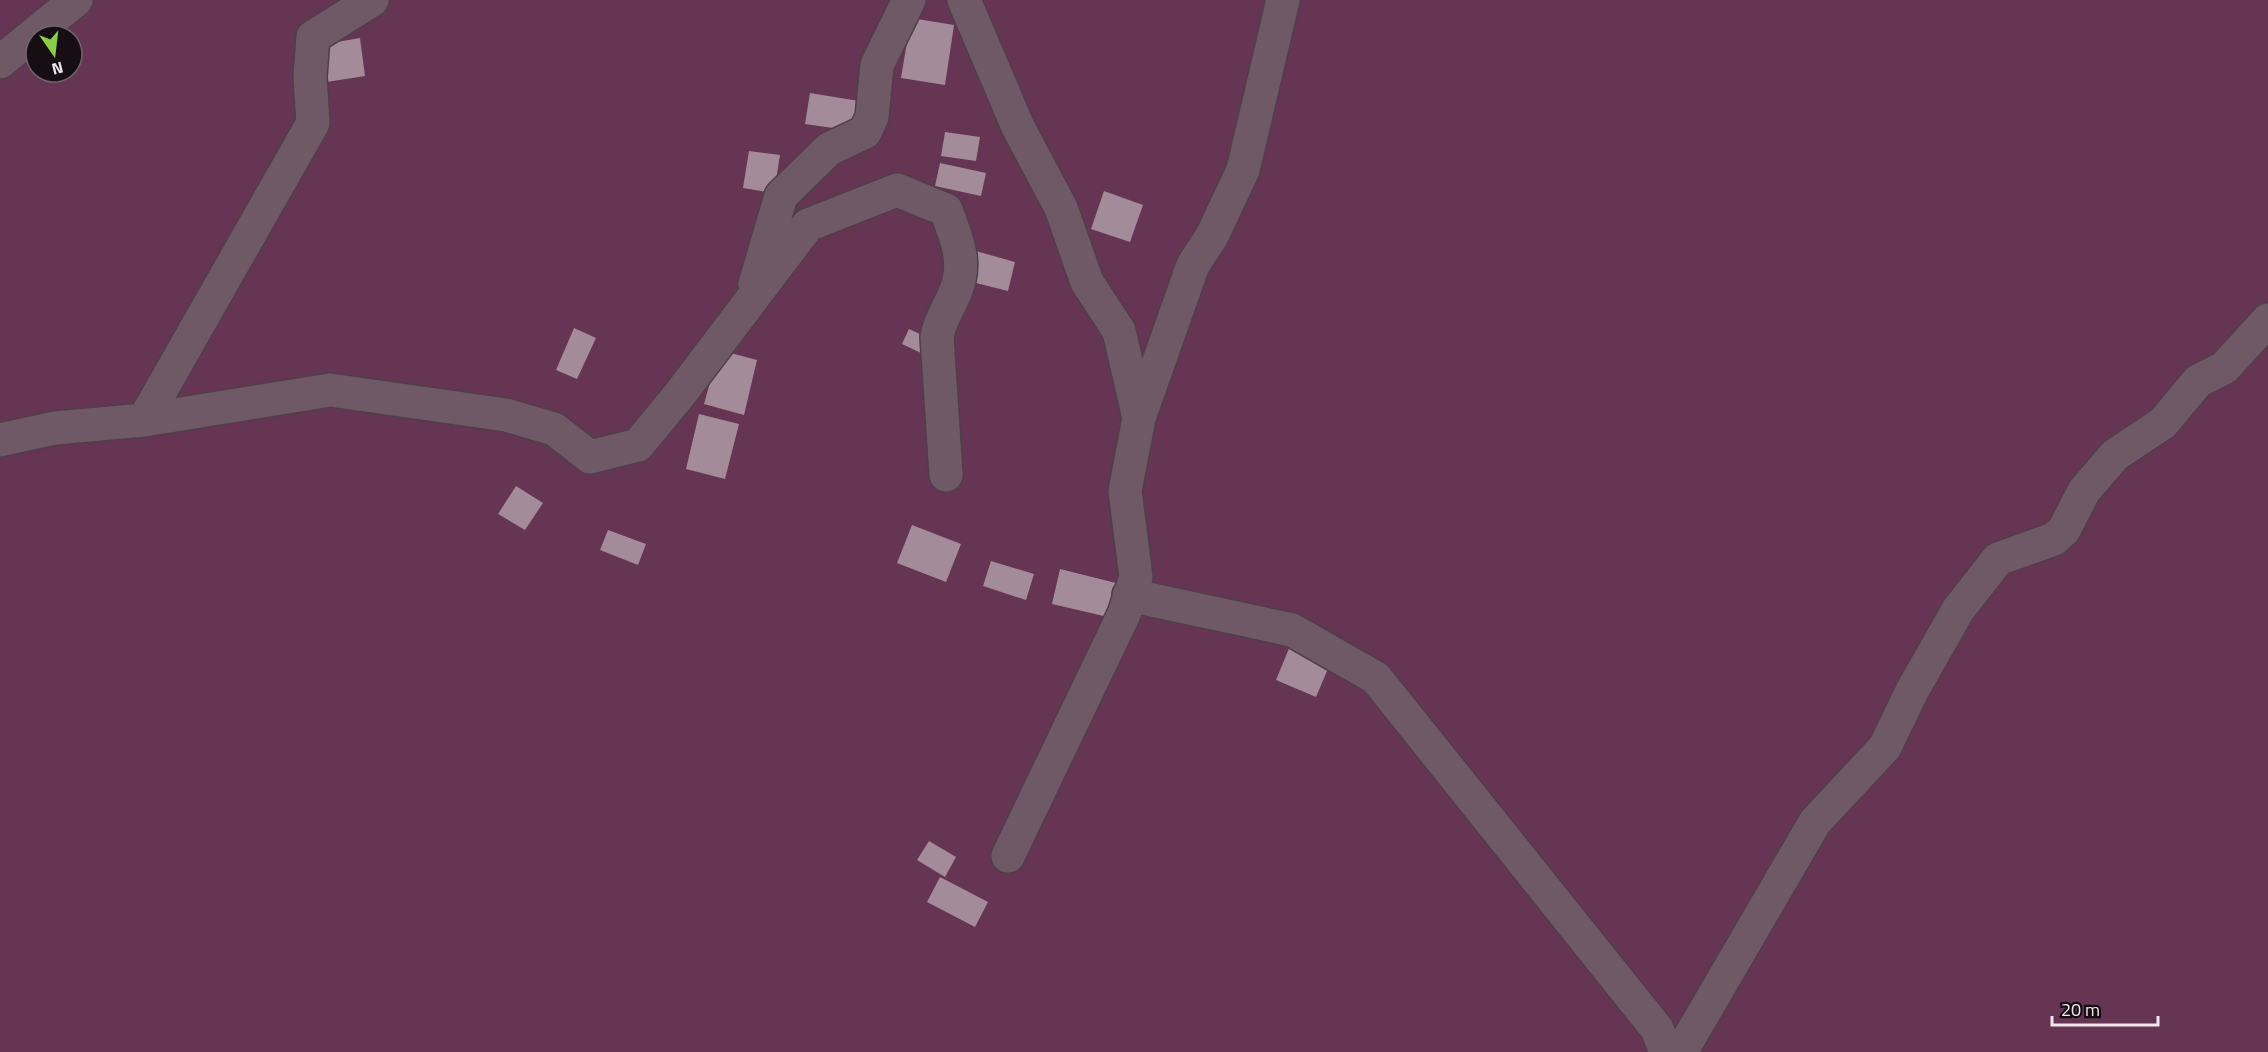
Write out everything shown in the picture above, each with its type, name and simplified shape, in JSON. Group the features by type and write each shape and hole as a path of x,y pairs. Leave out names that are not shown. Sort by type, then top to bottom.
{"street":[{"path":"0,62 75,0"},
{"path":"144,420 313,123 310,77 313,37 372,0"},
{"path":"750,303 781,196 829,149 865,132 872,117 877,65 909,0"},
{"path":"964,0 1018,128 1061,208 1087,282 1119,331 1139,418"},
{"path":"1008,856 1124,614 1136,577 1125,491 1139,418 1193,265 1212,236 1243,170 1283,0"},
{"path":"0,441 55,428 144,420 330,390 506,416 554,429 590,457 638,445 808,225 897,190 946,210 960,248 959,279 939,321 937,337 946,475"},
{"path":"1681,1052 1815,822 1885,747 1912,691 1958,610 1998,559 2054,539 2064,530 2084,491 2115,455 2163,423 2198,381 2224,368 2268,320"},
{"path":"1129,595 1292,630 1376,678 1658,1029 1666,1052"}],"shaded area":[{"path":"0,0 2268,0 2268,1052 0,1052"}],"building":[{"path":"911,18 954,25 945,85 901,78"},
{"path":"360,38 365,76 320,83 314,46"},
{"path":"810,93 859,101 854,131 805,124"},
{"path":"945,132 980,137 976,161 941,156"},
{"path":"749,151 780,155 774,193 743,188"},
{"path":"940,163 986,173 981,196 935,186"},
{"path":"1104,191 1143,205 1130,242 1091,229"},
{"path":"976,251 1015,262 1008,291 968,281"},
{"path":"574,328 596,338 577,379 556,370"},
{"path":"909,329 931,339 923,354 902,344"},
{"path":"719,350 757,360 744,415 704,404"},
{"path":"699,414 739,424 725,479 686,469"},
{"path":"516,486 543,503 525,530 498,514"},
{"path":"912,525 961,544 946,582 897,563"},
{"path":"608,530 646,544 638,565 600,550"},
{"path":"991,561 1034,574 1026,600 983,586"},
{"path":"1060,569 1116,583 1108,617 1052,604"},
{"path":"1290,646 1330,664 1316,697 1276,680"},
{"path":"929,841 956,857 945,877 917,860"},
{"path":"940,877 988,902 975,927 927,902"}]}
